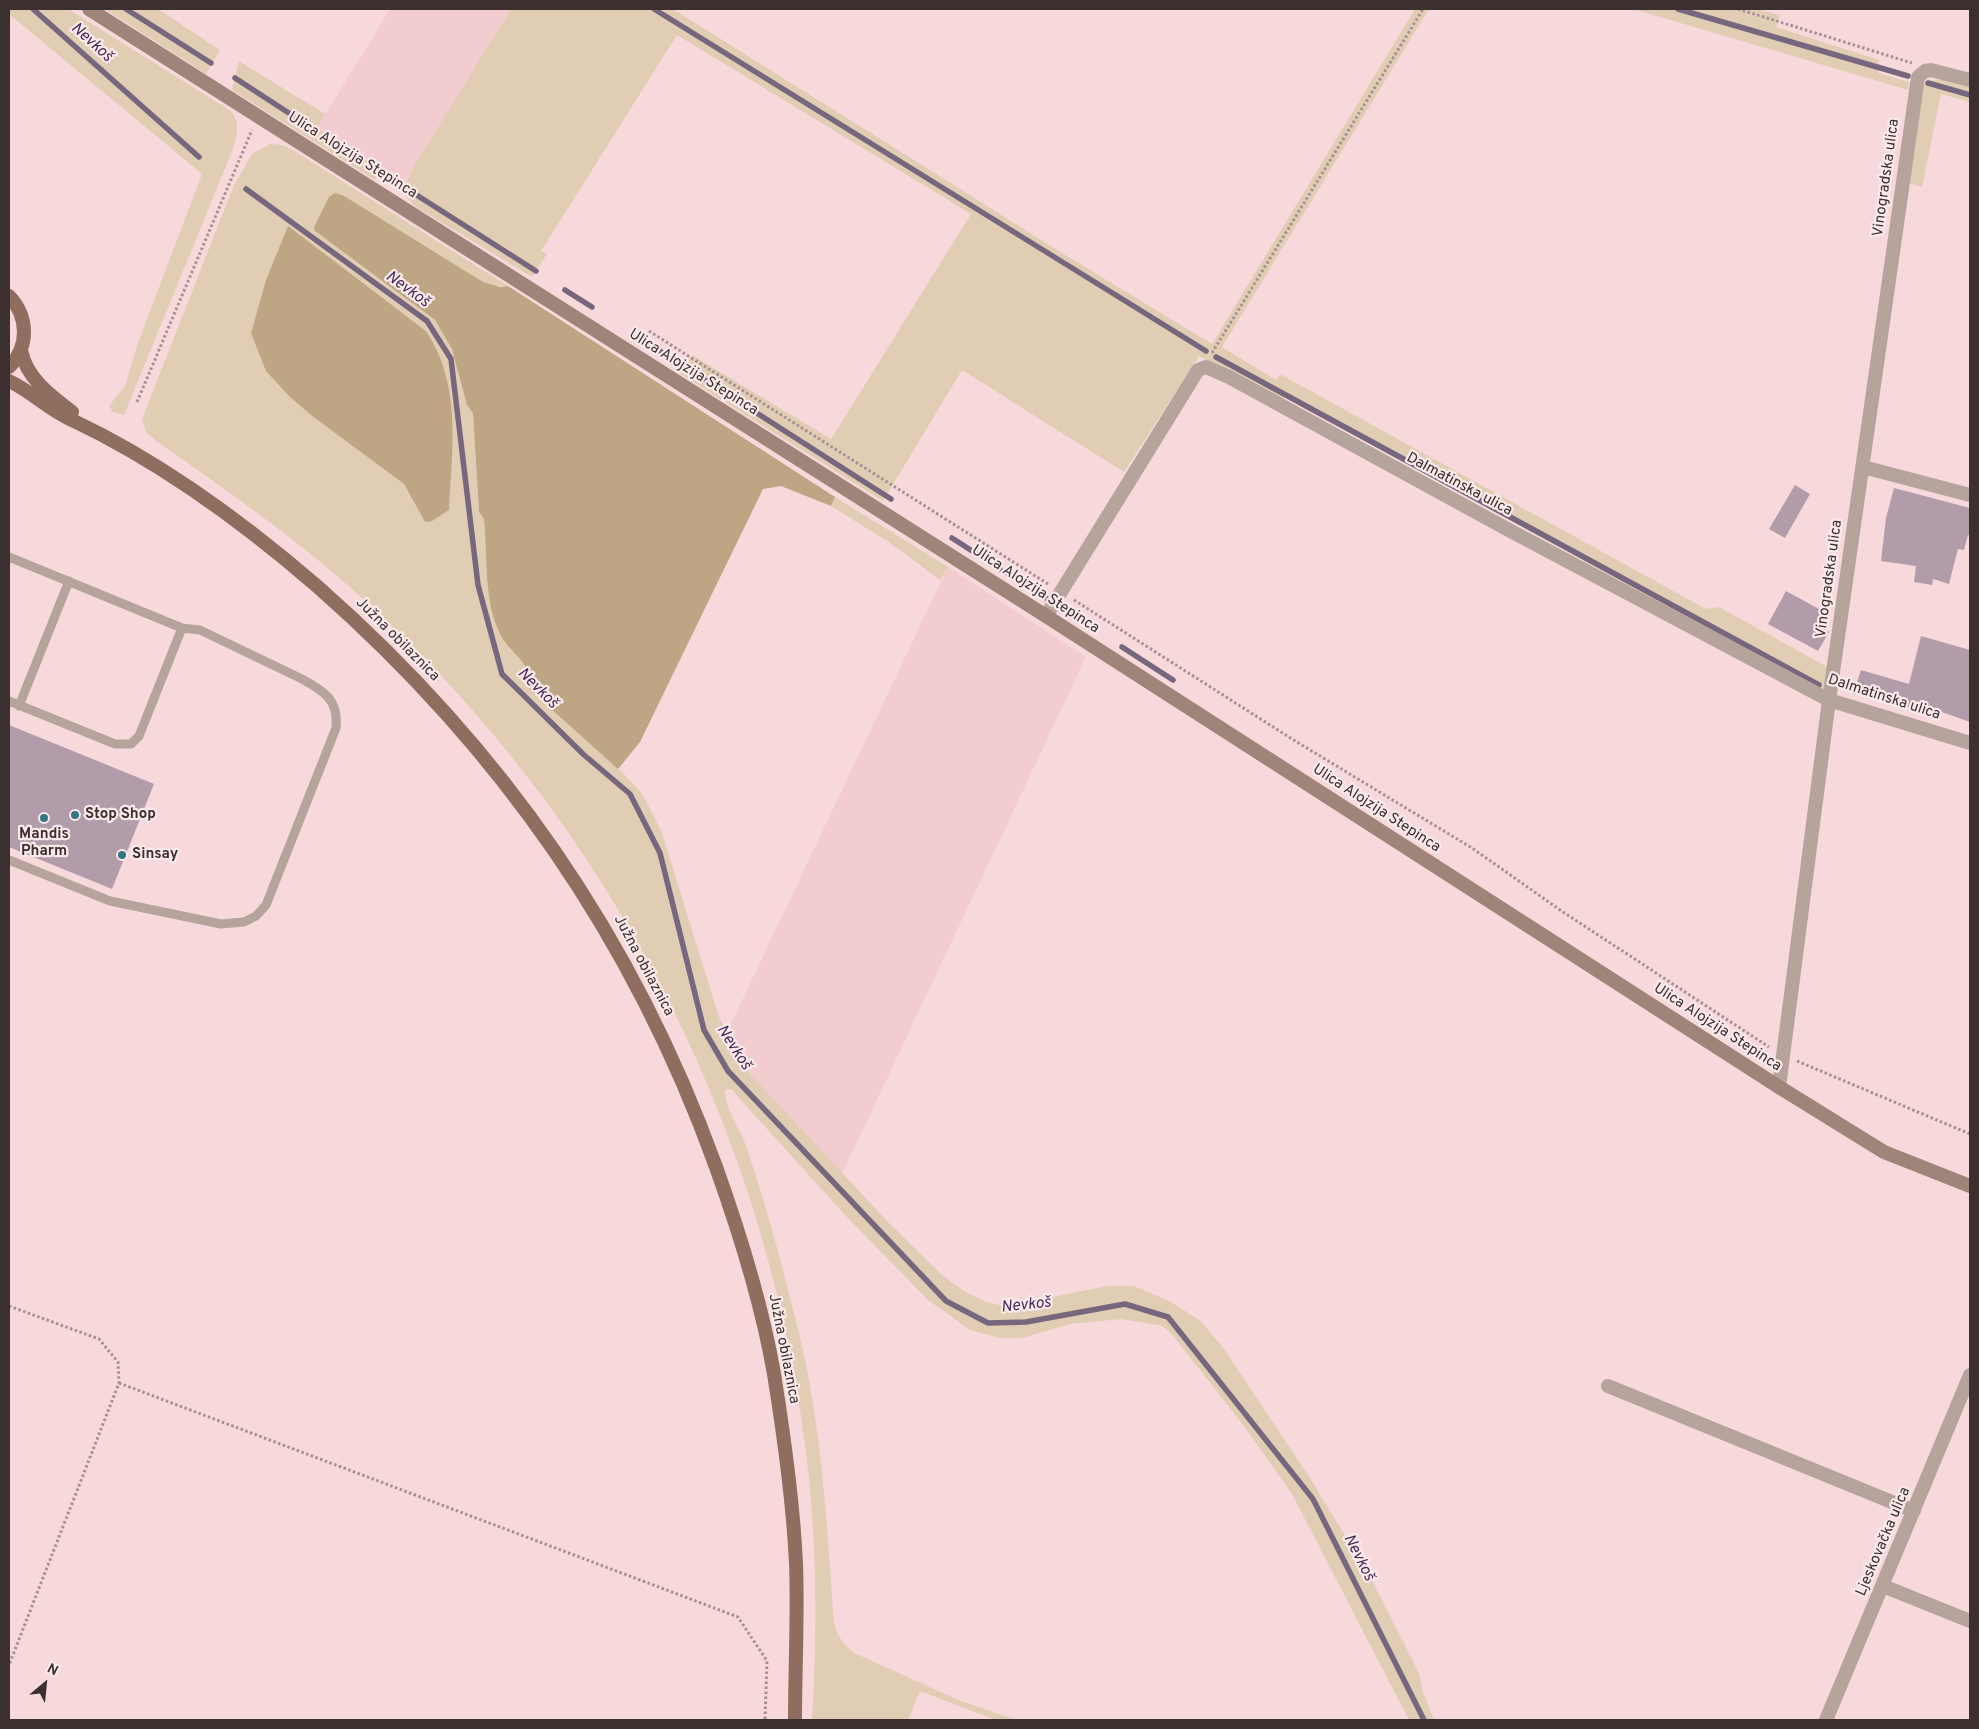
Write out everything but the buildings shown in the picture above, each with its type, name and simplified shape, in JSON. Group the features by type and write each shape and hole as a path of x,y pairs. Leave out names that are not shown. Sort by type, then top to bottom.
{"main road":[{"name":"Ulica Alojzija Stepinca","path":"89,9 1046,616 1779,1087 1884,1152 1970,1186"},
{"path":"9,296 16,305 24,322 25,332 21,350 9,367"},
{"name":"Južna obilaznica","path":"21,350 27,368 53,397 92,428 170,475 221,510 283,556 359,624 442,708 513,792 561,858 613,942 666,1045 700,1125 735,1222 774,1372 796,1564 795,1720"},
{"name":"Južna obilaznica","path":"9,381 70,420 92,428"}],"street":[{"path":"1919,75 1925,70 1940,71 1970,80"},
{"name":"Vinogradska ulica","path":"1779,1087 1829,700 1919,75"},
{"path":"1046,616 1198,370 1206,367"},
{"name":"Dalmatinska ulica","path":"1206,367 1230,377 1506,529 1829,700 1970,743"},
{"path":"1863,467 1970,495"},
{"name":"Ljeskovačka ulica","path":"1826,1720 1970,1375"},
{"path":"1608,1386 1914,1511"},
{"path":"1883,1586 1970,1621"}],"lane":[{"path":"9,557 182,628 200,630 302,679 321,691 334,705 337,716 336,728 266,905 256,916 244,922 221,924 110,901 9,860"},
{"path":"19,706 68,581"},
{"path":"9,701 115,744 131,744 139,736 182,628"}],"path":[{"path":"1206,367 1227,327 1423,9"},
{"path":"1738,9 1908,60 1919,75"},
{"path":"137,402 258,115"},
{"path":"649,331 1292,739 1472,848 1563,912 1783,1055 1970,1134"},
{"path":"9,1306 99,1339 118,1362 119,1383 9,1665"},
{"path":"119,1383 738,1617 767,1661 765,1720"}],"shaded area":[{"path":"9,9 68,9 231,111 236,120 237,134 233,149 124,415 113,412 109,406 125,386 138,343 202,174 9,14"},
{"path":"105,9 158,9 220,50 206,74"},
{"path":"390,9 511,9 405,184 317,128"},
{"path":"511,9 673,9 1062,253 1212,344 1415,9 1429,9 1222,347 1276,380 1280,374 1706,609 1719,607 1829,668 1824,688 1822,691 1285,397 1281,402 1199,356 1124,472 962,370 883,501 680,374 692,355 831,439 971,214 677,35 541,251 547,254 532,277 419,209 408,199 405,189 415,165"},
{"path":"1633,9 1756,9 1780,15 1776,27 1879,60 1878,73 1909,82 1908,90"},
{"path":"239,61 325,114 317,128 384,171 378,178 373,179 232,90"},
{"path":"1947,79 1970,85 1970,102 1941,94 1922,187 1908,183 1920,87 1932,80"},
{"path":"270,144 283,145 293,150 508,286 492,286 315,231 435,320 452,349 467,404 473,413 479,512 484,519 497,629 528,670 532,678 531,690 623,773 643,795 662,833 719,1017 751,1075 888,1222 943,1276 964,1291 985,1302 1000,1305 1107,1286 1134,1286 1169,1301 1201,1321 1224,1349 1310,1478 1371,1578 1419,1673 1423,1692 1434,1720 1409,1720 1292,1494 1244,1426 1171,1333 1162,1326 1121,1319 1070,1324 1022,1338 1000,1338 970,1330 928,1300 844,1214 731,1089 725,1090 727,1105 746,1146 760,1187 783,1271 811,1390 817,1428 829,1546 834,1624 838,1633 844,1644 854,1653 961,1701 1016,1720 996,1720 920,1691 908,1720 812,1720 815,1660 814,1538 809,1478 791,1357 762,1239 723,1124 675,1013 617,907 549,806 473,711 389,623 334,573 277,528 146,432 142,419 234,185 252,154","holes":["288,227 426,331 437,351 445,373 452,418 452,464 449,510 425,522 404,484 312,416 290,397 251,333 266,280"]},
{"path":"335,193 344,196 483,282 500,287 508,286 835,497 831,506 781,486 763,489 640,742 618,769 530,690 530,680 525,665 503,640 499,632 491,608 484,519 479,512 473,413 467,405 452,349 435,320 315,231 314,227 329,197"},
{"path":"288,226 426,331 437,351 450,395 453,441 449,510 432,521 425,522 404,484 312,416 290,397 266,371 251,333 266,280"},
{"path":"835,497 948,567 940,580 890,543 831,506"},
{"path":"948,567 1086,657 842,1174 751,1075 727,1032"}],"waterway":[{"name":"Nevkoš","path":"33,9 199,157"},
{"path":"126,9 211,63"},
{"path":"654,9 1206,351"},
{"path":"1678,9 1908,76"},
{"path":"235,78 315,130"},
{"path":"1928,83 1970,95"},
{"path":"404,187 536,271"},
{"name":"Nevkoš","path":"246,189 427,321 451,359 478,585 502,674 583,754 630,794 660,853 704,1030 728,1071 946,1301 988,1323 1026,1322 1125,1304 1168,1317 1313,1499 1424,1720"},
{"path":"565,290 592,307"},
{"path":"649,344 891,499"},
{"path":"1216,357 1819,685"},
{"path":"952,538 1000,569"},
{"path":"1007,573 1046,598"},
{"path":"1122,647 1173,680"}],"place":[{"name":"Stop Shop","path":"75,815"},
{"name":"Mandis Pharm","path":"44,818"},
{"name":"Sinsay","path":"122,855"}]}
